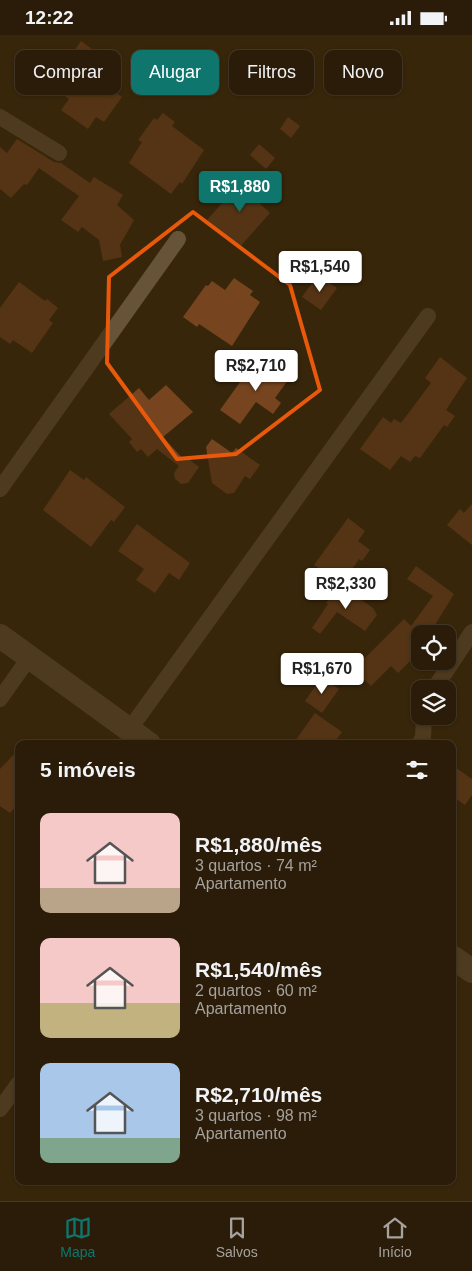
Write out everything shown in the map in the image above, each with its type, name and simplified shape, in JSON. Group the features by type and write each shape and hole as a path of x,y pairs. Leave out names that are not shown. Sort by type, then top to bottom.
{"street":[{"path":"0,117 59,153"},
{"path":"0,489 178,239"},
{"path":"130,730 428,316"},
{"path":"440,680 472,632"},
{"path":"0,636 144,740"},
{"path":"0,699 30,658"},
{"path":"421,740 424,725"},
{"path":"456,960 472,971"},
{"path":"0,1109 15,1088"}],"highlighted area":[{"path":"193,212 290,285 320,390 236,454 177,459 107,363 109,277"}],"building":[{"path":"81,41 93,50 75,50"},
{"path":"63,95 119,95 122,97 104,122 96,117 88,129 61,110 69,99"},
{"path":"163,113 175,122 172,126 204,150 182,184 180,182 171,194 129,163 142,142 138,140 154,118 157,120"},
{"path":"288,117 300,126 291,138 280,129"},
{"path":"17,139 54,162 61,163 90,183 94,177 123,195 117,205 134,220 120,245 122,257 103,261 99,240 82,227 78,232 61,220 79,196 39,168 27,185 24,184 11,198 0,189 0,147 7,153"},
{"path":"259,144 275,158 266,169 250,155"},
{"path":"249,173 259,183 252,189 259,195 255,199 270,213 239,248 207,220"},
{"path":"318,275 337,288 321,310 302,297"},
{"path":"234,278 253,291 250,295 260,302 232,346 199,324 197,327 183,317 206,285 208,286 212,281 225,290"},
{"path":"19,282 58,308 49,320 53,323 32,353 13,340 10,344 0,337 0,308"},
{"path":"440,357 467,378 446,410 455,416 447,427 444,425 420,458 415,456 410,462 401,456 390,470 360,449 383,417 391,423 394,419 401,423 431,383 425,378"},
{"path":"253,364 267,374 274,364 291,376 275,398 281,403 273,414 256,402 240,424 220,410"},
{"path":"166,385 193,412 163,437 184,460 186,457 199,467 188,483 181,484 175,479 174,473 179,466 157,449 148,457 141,449 137,452 129,442 132,439 109,414 139,388 149,400"},
{"path":"212,439 232,453 236,448 260,465 250,479 245,476 234,493 227,494 212,483 206,447"},
{"path":"70,470 84,480 86,477 125,507 114,522 111,520 91,547 43,510"},
{"path":"472,504 472,545 447,525 460,509 464,513"},
{"path":"348,518 365,531 358,541 370,550 362,561 359,559 342,584 314,565"},
{"path":"137,524 190,563 179,580 169,573 155,593 136,580 144,569 118,551"},
{"path":"416,566 454,594 435,625 412,625 433,596 407,579"},
{"path":"340,585 373,608 377,615 365,631 337,612 320,634 312,628 328,604 326,603"},
{"path":"404,619 411,626 411,660 398,673 391,666 371,686 354,669"},
{"path":"322,677 339,689 322,713 305,701"},
{"path":"315,713 342,732 336,740 296,740"},
{"path":"15,753 15,807 10,813 0,806 0,769"},
{"path":"456,768 472,779 472,795 465,805 456,799"}]}
